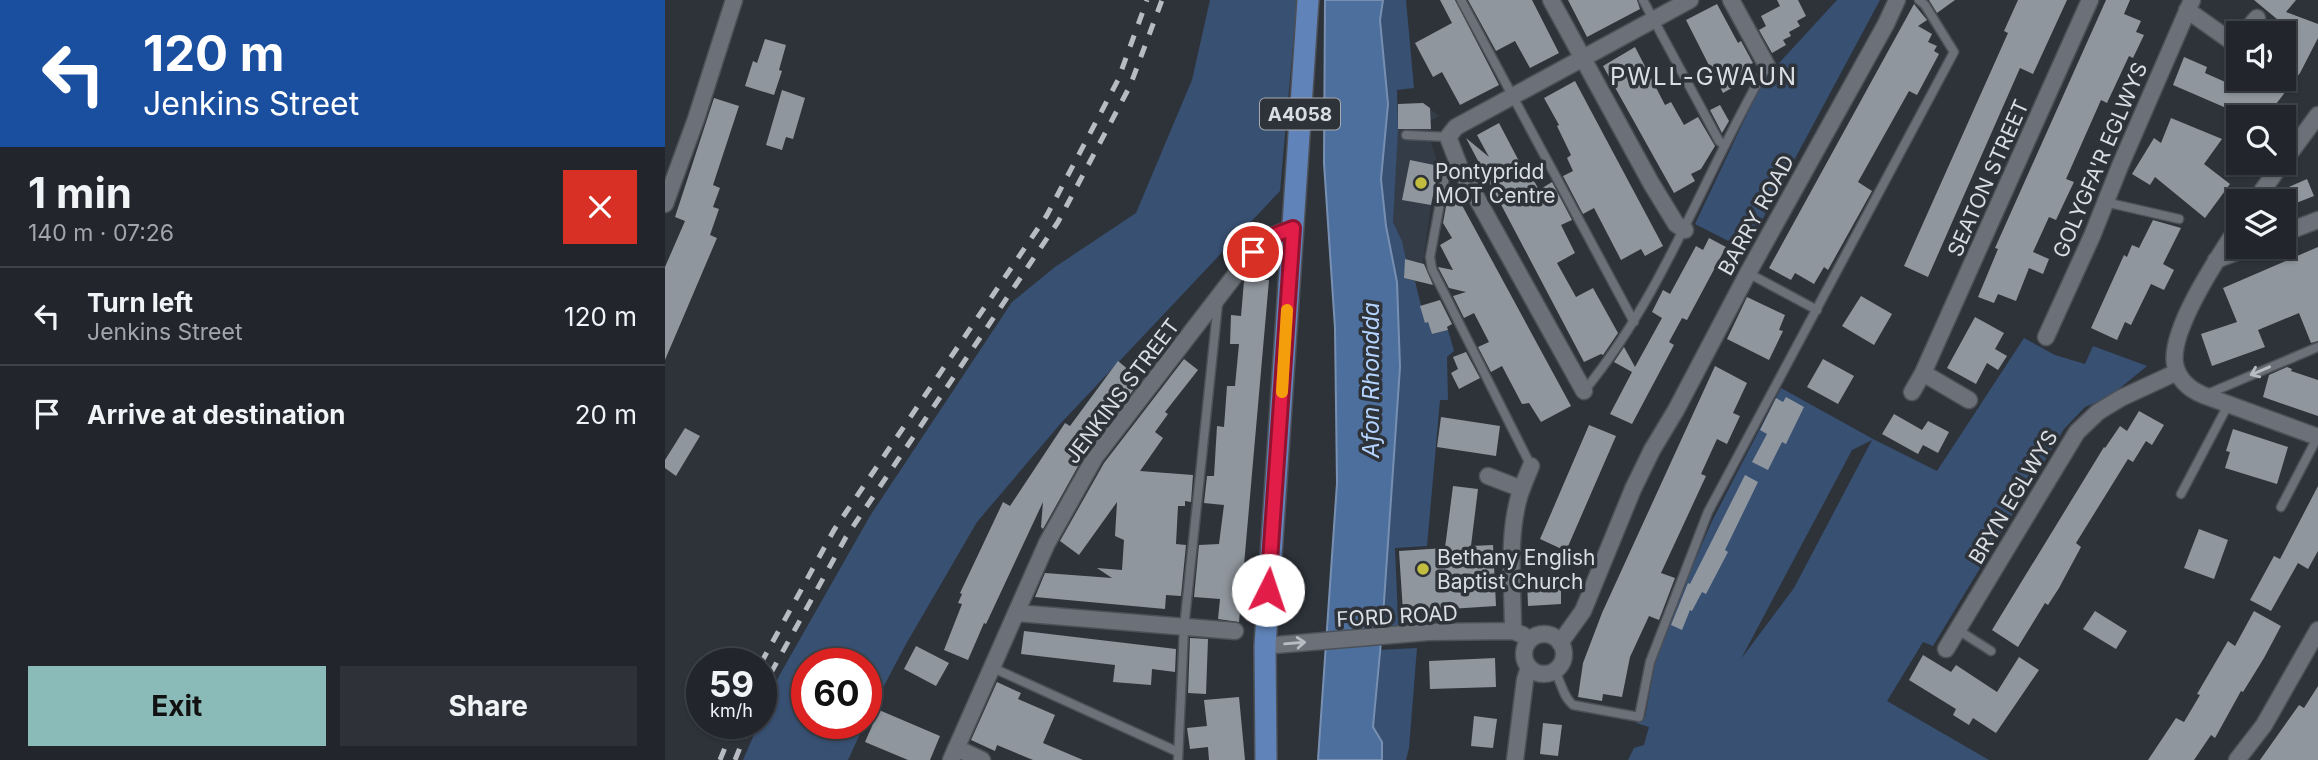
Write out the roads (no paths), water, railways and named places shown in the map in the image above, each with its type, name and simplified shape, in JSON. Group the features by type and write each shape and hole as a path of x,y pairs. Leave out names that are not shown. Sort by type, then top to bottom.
{"main road":[{"name":"A4058","path":"1266,760 1265,646 1308,0"}],"street":[{"path":"665,204 696,119 734,0"},
{"path":"1551,0 1675,224 1685,230"},
{"path":"1584,391 1459,168 1448,137 1457,127 1690,0"},
{"path":"1731,0 1767,66"},
{"name":"BARRY ROAD","path":"1560,643 1583,611 1633,489 1652,450 1897,0"},
{"name":"SEATON STREET","path":"1912,392 1923,373 2090,0"},
{"path":"2190,5 2226,31"},
{"name":"GOLYGFA'R EGLWYS","path":"2046,337 2190,5"},
{"path":"2296,145 2318,115"},
{"path":"2296,228 2318,220"},
{"name":"JENKINS STREET","path":"953,754 1047,543 1095,457 1253,252 1272,236 1293,228"},
{"path":"2226,245 2180,331 2174,361 2177,372 2182,381 2203,396 2318,437"},
{"path":"2216,260 2226,256"},
{"name":"BRYN EGLWYS","path":"1946,649 2077,432 2098,412 2121,398 2177,372"},
{"path":"1923,373 1969,400"},
{"path":"1529,642 1523,635 1513,631 1513,546 1522,489 1531,466"},
{"path":"1487,476 1522,489"},
{"path":"1016,613 1235,631"},
{"path":"2237,760 2264,725 2318,630"},
{"name":"FORD ROAD","path":"1265,646 1398,635 1513,631"},
{"path":"1515,760 1529,667 1524,654 1529,642 1541,634 1555,638 1560,643 1562,662 1555,671 1540,674 1529,667"},
{"path":"953,754 982,760"}],"lane":[{"path":"1461,0 1634,321"},
{"path":"1643,0 1719,141 1724,145"},
{"path":"1555,671 1567,700 1573,705 1639,717 1650,662 1708,512 1954,52 1925,5 1919,0"},
{"path":"1584,391 1634,321 1685,230 1724,145 1767,66"},
{"path":"1406,135 1448,137"},
{"path":"1459,168 1445,176 1430,257 1432,269 1531,466"},
{"path":"2105,202 2179,219"},
{"path":"1748,273 1817,310"},
{"path":"991,667 1178,756 1184,628 1219,296"},
{"path":"2203,396 2318,347"},
{"path":"2181,494 2228,405"},
{"path":"2281,507 2318,437"},
{"path":"1958,630 1991,651"}],"water":[{"name":"Afon Rhondda","path":"1325,0 1383,0 1380,20 1388,104 1381,179 1386,226 1397,282 1400,367 1373,727 1382,742 1382,760 1318,760 1337,483 1335,328 1324,163"}],"railway":[{"path":"769,648 834,530 1047,215 1118,80 1147,0"},
{"path":"777,662 846,537 1058,222 1130,86 1162,0"},
{"path":"720,760 729,739"},
{"path":"735,760 744,739"}],"place":[{"name":"Pontypridd MOT Centre","path":"1421,183"},
{"name":"Bethany English Baptist Church","path":"1423,569"}],"district":[{"name":"PWLL-GWAUN","path":"1704,76"}]}
